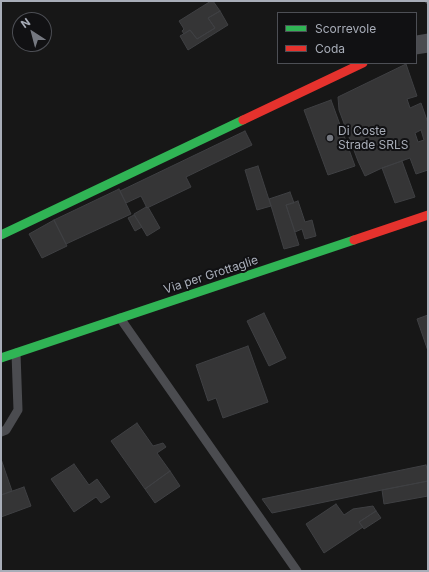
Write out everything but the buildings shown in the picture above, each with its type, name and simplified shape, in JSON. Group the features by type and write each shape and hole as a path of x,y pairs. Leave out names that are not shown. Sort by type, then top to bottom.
{"street":[{"path":"417,45 428,43"},
{"path":"1,235 362,64"},
{"name":"Via per Grottaglie","path":"1,358 428,215"}],"lane":[{"path":"120,318 297,571"},
{"path":"1,432 6,430 18,410 16,353"}],"traffic: fast":[{"path":"1,235 243,120"},
{"path":"1,358 354,240"}],"traffic: jam":[{"path":"243,120 361,64"},
{"path":"354,240 428,215"}],"place":[{"name":"Di Coste Strade SRLS","path":"330,138"}]}
